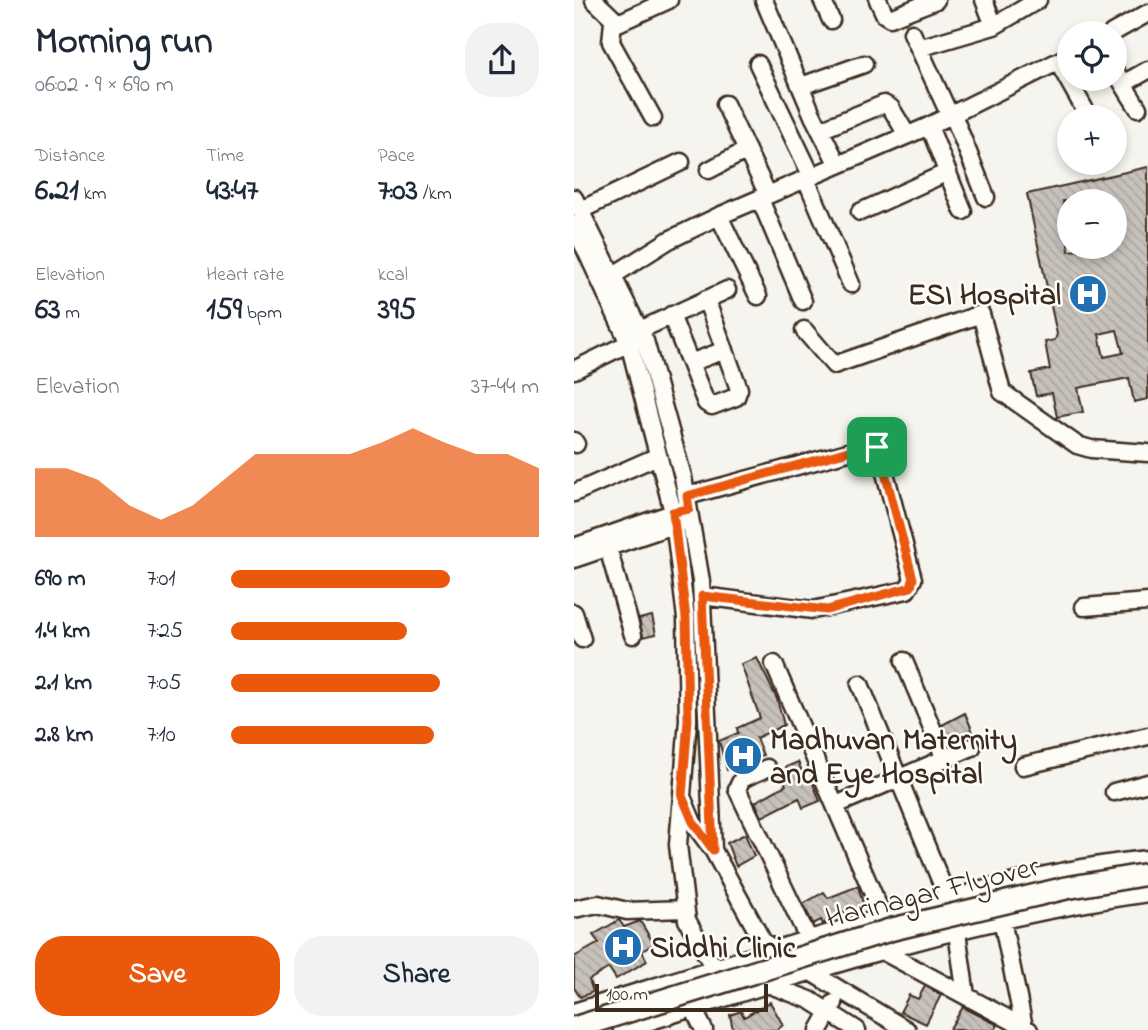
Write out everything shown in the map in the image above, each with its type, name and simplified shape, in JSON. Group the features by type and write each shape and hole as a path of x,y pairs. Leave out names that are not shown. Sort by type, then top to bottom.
{"main road":[{"name":"Harinagar Flyover","path":"574,1028 892,929 1066,888 1148,874"}],"street":[{"path":"594,0 613,22 618,23 669,0"},
{"path":"764,0 820,130 838,165"},
{"path":"822,0 831,20"},
{"path":"878,0 885,15 890,18 936,0"},
{"path":"984,0 995,26"},
{"path":"919,48 995,26 1038,0"},
{"path":"1127,25 1148,13"},
{"path":"613,22 611,42 653,118"},
{"path":"912,33 952,115 986,197"},
{"path":"608,279 669,240 929,126 1057,62"},
{"path":"758,64 810,179 851,284"},
{"path":"801,86 864,64"},
{"path":"1127,76 1148,70"},
{"path":"1127,91 1138,108"},
{"path":"725,104 747,150 803,300"},
{"path":"820,130 884,104 891,108 907,135"},
{"path":"929,126 963,211"},
{"path":"709,170 747,150"},
{"path":"681,162 576,211 634,337 682,468 688,716 678,845 687,920 700,950 711,963 810,1000 858,1030"},
{"path":"860,212 948,172"},
{"path":"719,216 758,296"},
{"path":"574,370 671,316 727,289"},
{"path":"671,316 706,403 716,405 739,394 706,299"},
{"path":"804,330 834,365 981,314 1002,392 1077,445 1091,449 1148,453"},
{"path":"634,337 658,456 683,512 702,596 705,716 713,850"},
{"path":"690,363 725,351"},
{"path":"574,547 874,445 879,450 913,579 907,590 827,610 702,596"},
{"path":"574,493 658,456"},
{"path":"574,559 608,548 683,512"},
{"path":"608,548 632,635"},
{"path":"1084,607 1148,602"},
{"path":"574,613 582,639"},
{"path":"904,661 944,759"},
{"path":"774,664 883,917"},
{"path":"860,684 948,899"},
{"path":"688,716 705,716"},
{"path":"1023,766 1148,736"},
{"path":"836,806 972,747"},
{"path":"767,768 742,779 737,789 808,938"},
{"path":"1114,792 1148,783"},
{"path":"682,796 693,822 713,850 763,942 907,1030"},
{"path":"574,1012 808,938 1028,877 1148,859"},
{"path":"623,1030 810,972 1002,920 1148,893"},
{"path":"574,909 598,904 623,911 685,909"},
{"path":"1002,920 1026,1029"},
{"path":"957,932 966,996"},
{"path":"884,951 1026,1029"},
{"path":"819,1030 842,992"},
{"path":"694,1008 704,1030"}],"building":[{"path":"1148,167 1148,399 1134,402 1129,378 1078,388 1083,412 1057,417 1052,393 1036,396 1031,373 1050,369 1045,342 1055,340 1057,334 1027,194 1112,175 1127,175 1127,172","holes":["1117,330 1123,353 1104,357 1099,334"]},
{"path":"652,616 656,634 643,637 639,619"},
{"path":"757,658 777,699 784,725 756,738 763,755 727,770 719,741 738,733 737,728 760,718 741,664"},
{"path":"965,713 975,737 950,745 942,725"},
{"path":"798,762 807,783 812,781 820,801 803,808 799,798 762,817 755,802 786,785 782,776 788,773 786,767"},
{"path":"745,834 754,856 736,866 727,843"},
{"path":"858,886 864,907 842,913 823,924 821,920 813,924 803,904 824,892 828,898"},
{"path":"619,920 624,927 640,921 654,944 642,951 647,961 616,979 609,968 589,980 593,992 580,997 574,988 574,957 599,943 593,935"},
{"path":"925,986 941,995 926,1024 900,1012 909,995 918,999"},
{"path":"770,1002 783,1025 777,1030 733,1030 730,1015 741,1011 744,1017"},
{"path":"963,1007 998,1025 995,1030 949,1030"}],"place":[{"name":"ESI Hospital","path":"1088,294"},
{"name":"Madhuvan Maternity and Eye Hospital","path":"743,756"},
{"name":"Siddhi Clinic","path":"623,947"}],"route":[{"path":"870,445 877,447 913,579 911,587 827,610 702,596 713,850 702,838 682,796 688,720 686,618 673,512 689,509 687,496 870,445"}]}
